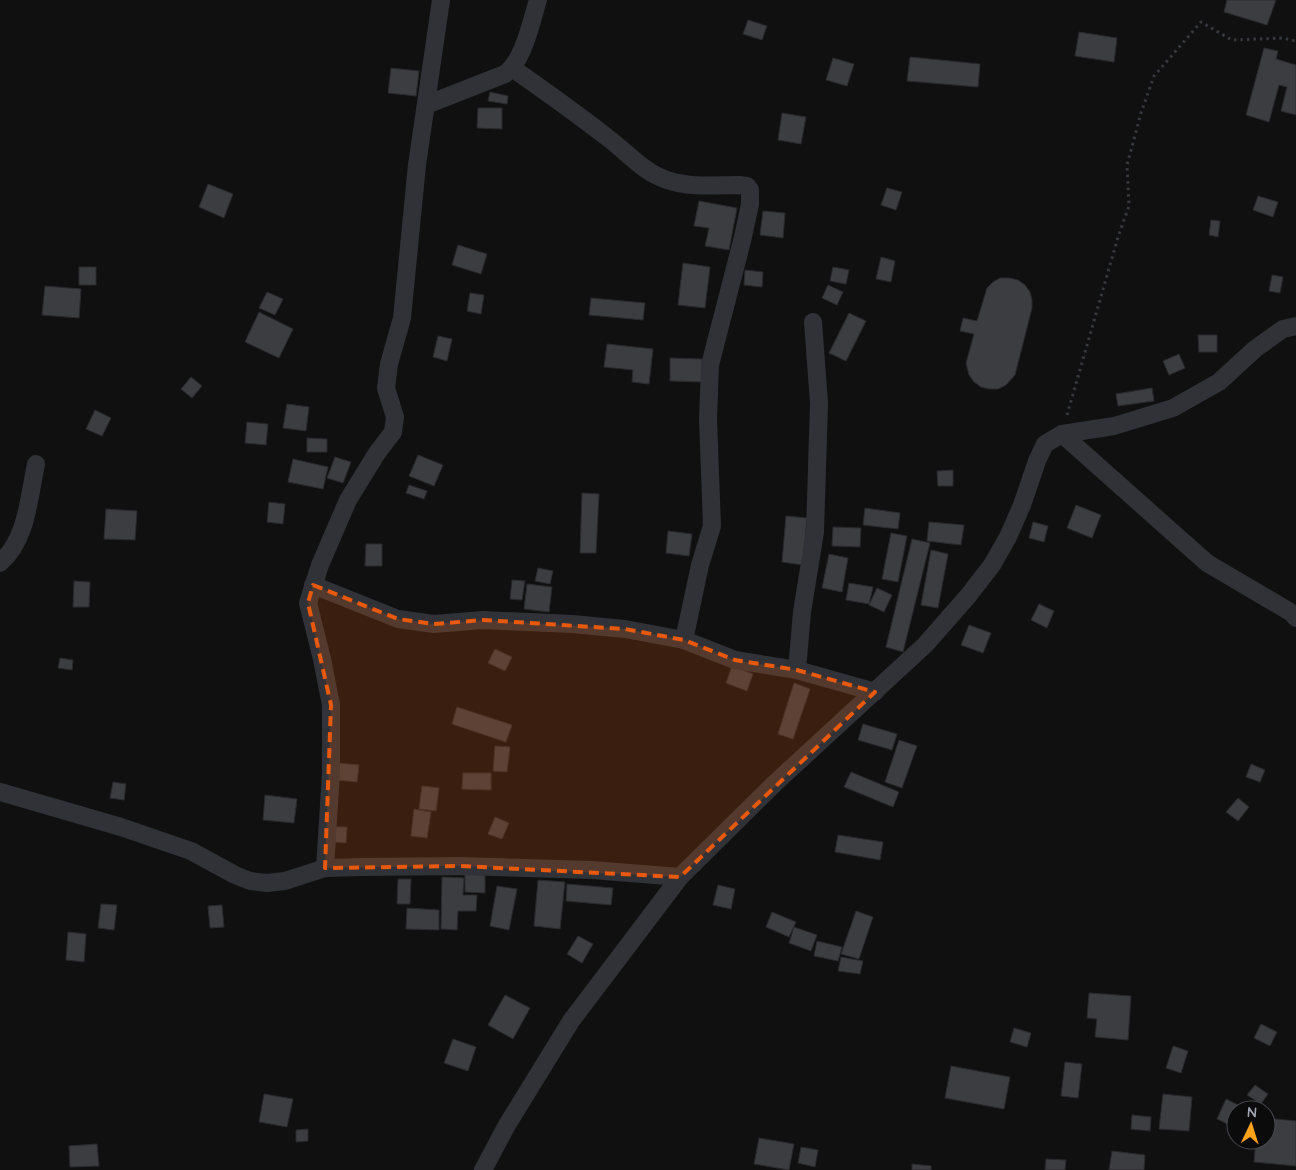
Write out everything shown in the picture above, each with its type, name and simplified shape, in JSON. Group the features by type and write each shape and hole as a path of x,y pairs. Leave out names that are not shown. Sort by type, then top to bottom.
{"street":[{"path":"325,868 331,773 331,705 308,604 313,585 348,500 377,453 393,432 395,417 386,388 389,364 402,318 417,165 441,0"},
{"path":"426,105 505,74 512,68 524,43 538,0"},
{"path":"512,68 566,105 618,146 641,167 667,180 690,185 740,185 747,186 750,190 750,204 743,237 710,365 708,419 712,526 700,565 684,640"},
{"path":"797,670 802,612 815,532 819,403 813,322"},
{"path":"483,1170 507,1125 572,1021 680,877 774,784 925,645 968,596 992,565 1008,537 1045,444 1062,434 1114,426 1173,408 1219,382 1255,349 1283,329 1296,326"},
{"path":"1062,434 1207,563 1292,613 1296,618"},
{"path":"0,563 14,548 23,524 36,464"},
{"path":"313,585 398,619 434,624 483,620 572,624 625,630 684,640 735,660 797,670 875,692"},
{"path":"0,792 121,827 192,851 235,875 250,881 267,883 285,882 325,868 460,866 592,870 680,877"}],"path":[{"path":"1062,434 1118,237 1129,206 1127,165 1141,112 1154,76 1201,22 1232,40 1283,38 1296,41"}],"highlighted area":[{"path":"313,585 398,619 434,624 483,620 625,629 684,640 735,660 797,670 875,692 680,877 460,866 325,868 331,705 308,603"}],"building":[{"path":"1227,0 1276,0 1267,25 1224,12"},
{"path":"748,20 767,26 762,40 743,34"},
{"path":"1079,32 1117,38 1114,62 1075,56"},
{"path":"1264,48 1278,51 1276,59 1296,65 1296,115 1281,111 1287,87 1279,85 1269,122 1246,115"},
{"path":"910,57 980,64 978,87 907,81"},
{"path":"833,58 854,64 847,86 826,80"},
{"path":"391,68 419,71 416,96 388,93"},
{"path":"490,92 508,96 507,104 488,101"},
{"path":"478,108 502,108 502,129 477,128"},
{"path":"782,113 806,117 801,144 778,140"},
{"path":"208,184 233,194 224,218 199,207"},
{"path":"887,188 902,192 896,210 881,205"},
{"path":"1258,196 1278,202 1273,217 1253,210"},
{"path":"699,201 737,208 729,250 705,246 709,228 694,226"},
{"path":"763,211 785,213 783,238 760,235"},
{"path":"1211,220 1220,221 1218,237 1209,235"},
{"path":"458,245 487,254 481,274 452,265"},
{"path":"881,257 895,261 891,282 876,279"},
{"path":"683,263 710,267 705,308 678,305"},
{"path":"79,267 96,267 96,285 79,285"},
{"path":"833,267 849,270 846,284 830,281"},
{"path":"745,270 763,272 762,287 744,285"},
{"path":"1272,275 1283,277 1280,293 1269,291"},
{"path":"1000,278 1018,280 1025,285 1030,292 1032,308 1015,375 1006,385 998,389 989,389 981,387 969,375 966,363 974,334 960,331 963,318 977,321 987,288"},
{"path":"828,285 843,292 837,305 822,298"},
{"path":"45,286 81,289 79,318 42,315"},
{"path":"267,292 283,299 275,315 259,308"},
{"path":"470,293 484,295 481,314 467,311"},
{"path":"591,298 645,303 643,320 589,315"},
{"path":"259,312 293,329 279,358 245,342"},
{"path":"849,313 866,321 846,361 829,353"},
{"path":"1198,335 1217,335 1217,352 1199,352"},
{"path":"438,336 452,339 447,361 433,357"},
{"path":"607,344 653,349 649,384 632,382 633,370 604,367"},
{"path":"1179,354 1185,368 1169,375 1163,361"},
{"path":"670,358 702,359 702,382 670,381"},
{"path":"191,377 202,386 192,398 181,389"},
{"path":"1152,388 1154,401 1118,406 1116,394"},
{"path":"287,404 309,407 306,431 283,428"},
{"path":"95,410 111,418 102,436 86,429"},
{"path":"247,422 268,424 266,445 245,443"},
{"path":"307,438 327,439 327,452 307,452"},
{"path":"418,455 443,465 434,486 409,476"},
{"path":"335,457 351,462 343,483 327,478"},
{"path":"293,459 328,467 323,489 288,482"},
{"path":"953,470 953,486 938,486 937,471"},
{"path":"409,485 427,491 424,499 406,493"},
{"path":"582,493 599,494 596,553 580,553"},
{"path":"269,502 285,504 283,524 267,522"},
{"path":"1076,505 1101,515 1092,538 1067,528"},
{"path":"865,508 900,513 898,529 863,525"},
{"path":"106,509 137,511 135,540 104,539"},
{"path":"786,516 807,518 803,565 782,562"},
{"path":"929,522 964,525 961,545 927,541"},
{"path":"1033,522 1048,526 1044,542 1029,538"},
{"path":"833,527 861,528 860,547 832,546"},
{"path":"668,531 692,534 689,556 666,553"},
{"path":"891,533 907,536 898,582 882,579"},
{"path":"912,539 930,543 903,652 886,647"},
{"path":"366,544 382,544 382,566 365,566"},
{"path":"931,550 948,554 938,608 921,605"},
{"path":"829,554 848,558 842,592 822,588"},
{"path":"538,568 553,571 550,584 535,581"},
{"path":"512,580 525,581 522,600 510,599"},
{"path":"74,581 90,582 89,607 73,607"},
{"path":"849,583 873,587 869,604 846,600"},
{"path":"527,584 552,587 549,612 524,609"},
{"path":"877,588 892,595 884,612 869,605"},
{"path":"1039,604 1054,611 1047,628 1031,620"},
{"path":"969,625 991,633 983,653 961,645"},
{"path":"495,649 512,657 505,671 488,663"},
{"path":"60,658 73,660 72,670 58,668"},
{"path":"732,666 753,674 747,691 726,683"},
{"path":"794,683 810,689 793,739 778,734"},
{"path":"457,707 512,725 506,742 452,724"},
{"path":"863,724 897,734 892,750 858,740"},
{"path":"899,740 917,746 902,788 885,782"},
{"path":"495,746 510,747 507,772 493,771"},
{"path":"337,763 359,765 357,782 336,780"},
{"path":"1251,764 1265,770 1260,782 1246,777"},
{"path":"851,772 899,792 893,807 844,787"},
{"path":"463,773 491,773 491,790 462,789"},
{"path":"113,782 126,784 124,800 110,798"},
{"path":"422,786 439,788 436,811 419,809"},
{"path":"265,795 297,799 294,823 263,820"},
{"path":"1238,798 1249,807 1238,821 1226,812"},
{"path":"414,809 431,812 427,838 411,836"},
{"path":"495,817 509,823 502,839 488,834"},
{"path":"335,827 347,827 346,843 334,842"},
{"path":"838,835 883,842 880,860 835,852"},
{"path":"465,874 485,875 485,893 465,892"},
{"path":"442,877 464,878 463,895 477,895 476,911 458,911 457,930 441,929"},
{"path":"398,879 411,879 410,904 397,904"},
{"path":"538,880 565,882 560,929 534,926"},
{"path":"567,884 613,888 611,905 566,901"},
{"path":"718,885 735,889 731,909 713,905"},
{"path":"497,886 517,889 509,930 490,926"},
{"path":"101,904 117,905 114,930 98,928"},
{"path":"222,905 224,927 210,928 208,906"},
{"path":"407,908 439,910 439,930 406,929"},
{"path":"856,911 873,917 859,959 841,954"},
{"path":"772,912 796,922 789,937 766,927"},
{"path":"794,927 817,935 811,951 789,943"},
{"path":"68,932 86,934 84,962 66,960"},
{"path":"578,936 593,944 582,963 567,954"},
{"path":"817,941 842,947 838,961 814,956"},
{"path":"841,957 863,961 860,974 838,971"},
{"path":"1089,993 1131,996 1128,1040 1095,1037 1097,1019 1087,1018"},
{"path":"505,995 530,1008 513,1039 488,1025"},
{"path":"1261,1024 1277,1032 1270,1046 1254,1038"},
{"path":"1014,1028 1031,1033 1027,1047 1010,1042"},
{"path":"453,1039 476,1047 468,1071 444,1063"},
{"path":"1173,1046 1188,1051 1181,1073 1166,1068"},
{"path":"1065,1062 1082,1064 1078,1098 1061,1096"},
{"path":"951,1066 1010,1077 1004,1109 945,1098"},
{"path":"1255,1085 1268,1094 1264,1100 1255,1100 1247,1095"},
{"path":"264,1094 293,1099 287,1127 259,1122"},
{"path":"1163,1094 1192,1097 1189,1131 1159,1129"},
{"path":"1226,1099 1228,1100 1226,1100 1226,1123 1217,1119"},
{"path":"1132,1115 1151,1117 1150,1131 1131,1129"},
{"path":"1276,1119 1296,1121 1296,1166 1254,1162 1255,1150 1276,1150"},
{"path":"308,1129 308,1141 296,1142 296,1130"},
{"path":"759,1138 794,1144 789,1170 754,1164"},
{"path":"97,1144 99,1166 70,1167 69,1146"},
{"path":"801,1147 818,1150 815,1167 798,1163"},
{"path":"1112,1151 1145,1155 1144,1170 1109,1170"},
{"path":"1046,1159 1066,1160 1065,1170 1045,1170"},
{"path":"912,1164 931,1166 931,1170 912,1170"}]}
